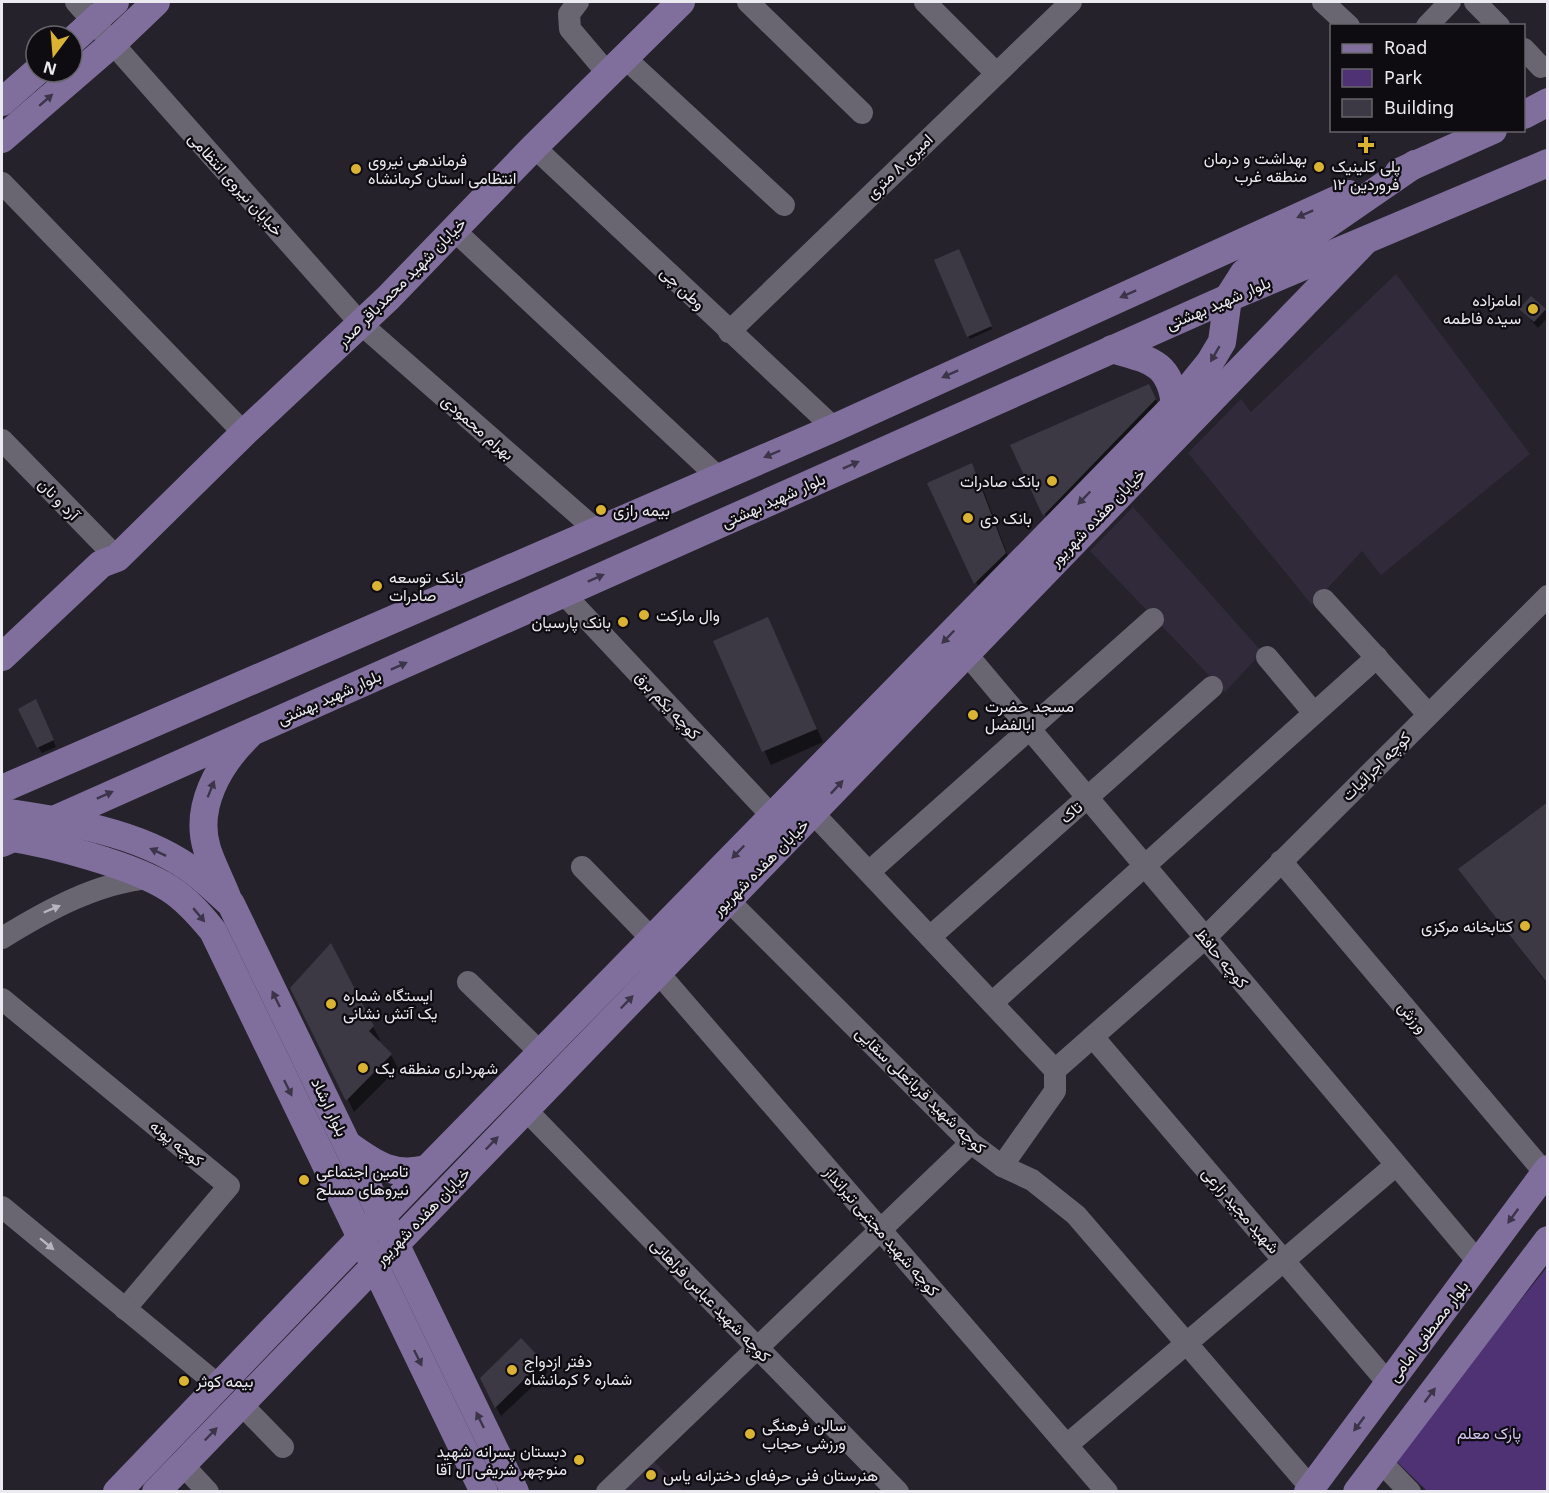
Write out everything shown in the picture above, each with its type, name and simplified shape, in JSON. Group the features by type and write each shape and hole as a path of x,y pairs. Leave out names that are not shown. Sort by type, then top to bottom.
{"main road":[{"path":"85,12 115,2"},
{"path":"2,139 112,44 156,2"},
{"name":"خیابان شهید محمدباقر صدر","path":"2,657 101,564 117,558 244,433 361,324 534,147 681,2"},
{"path":"2,102 24,83"},
{"path":"1525,114 1548,102"},
{"path":"2,789 834,428 1415,164 1477,133"},
{"name":"بلوار شهید بهشتی","path":"5,839 1228,297 1548,163"},
{"path":"1228,297 1244,273 1255,264 1312,235 1415,164"},
{"name":"خیابان هفده شهریور","path":"117,1491 541,1053 650,954 727,899 813,813 965,652 1364,242"},
{"name":"خیابان هفده شهریور","path":"156,1491 374,1266 394,1242 525,1109 650,954 773,817 1174,405 1210,362 1222,342 1228,297"},
{"path":"1112,349 1148,360 1163,371 1173,384 1174,405"},
{"name":"خیابان شهید محمدباقر صدر","path":"2,677 112,574 117,558"},
{"path":"145,727 146,750 162,770"},
{"path":"231,904 206,848 206,802 217,774 235,748 256,729"},
{"name":"بلوار ارشاد","path":"2,812 52,819 100,830 165,855 189,868 231,904 515,1491"},
{"name":"بلوار ارشاد","path":"5,839 84,856 149,878 170,888 191,904 213,931 484,1491"},
{"path":"269,1050 296,1038"},
{"path":"348,1145 372,1162 391,1171 408,1173 427,1169"},
{"name":"بلوار مصطفی امامی","path":"1310,1490 1546,1171"},
{"path":"1357,1491 1548,1240"},
{"path":"327,1314 348,1307 369,1305 381,1309 404,1327"}],"street":[{"path":"578,2 569,14 570,29 784,205"},
{"path":"748,2 862,113"},
{"path":"925,2 996,72"},
{"name":"امیری ۸ متری","path":"729,332 1071,2"},
{"path":"1323,2 1347,24"},
{"path":"1429,24 1450,2"},
{"path":"1474,2 1497,24"},
{"name":"خیابان نیروی انتظامی","path":"85,12 361,324"},
{"path":"1525,51 1541,67"},
{"name":"وطن چی","path":"534,147 834,428"},
{"path":"2,183 244,433"},
{"path":"454,231 718,477"},
{"name":"بهرام محمودی","path":"361,324 596,530"},
{"name":"آرد و نان","path":"2,440 117,558"},
{"name":"کوچه یکم برق","path":"563,593 773,817"},
{"name":"کوچه اجرائیات","path":"1055,1070 1205,938 1548,596"},
{"path":"1324,600 1428,714"},
{"path":"869,872 1153,619"},
{"name":"کوچه حافظ","path":"965,652 1479,1263"},
{"path":"1267,657 1314,713"},
{"path":"993,1003 1377,657"},
{"name":"تاک","path":"930,937 1212,687"},
{"path":"813,813 1055,1070 1055,1091 1002,1166"},
{"name":"ورزش","path":"1281,861 1546,1171"},
{"name":"کوچه شهید مجتبی تیرانداز","path":"582,867 650,954 881,1230 1107,1491"},
{"path":"2,938 44,912 124,880 149,878"},
{"name":"کوچه شهید قربانعلی سقایی","path":"727,899 971,1143 1002,1166 1032,1180 1076,1215 1310,1490"},
{"path":"468,982 541,1053"},
{"name":"کوچه پونه","path":"2,999 229,1186 125,1309"},
{"name":"شهید مجید زارعی","path":"1093,1037 1389,1384"},
{"name":"کوچه شهید عباس فراهانی","path":"525,1109 898,1491"},
{"path":"607,1491 971,1143"},
{"path":"1067,1445 1396,1165"},
{"path":"2,1207 218,1385"},
{"path":"241,1404 283,1447"},
{"path":"1380,1461 1410,1491"},
{"path":"182,1464 208,1491"}],"shaded area":[{"path":"1396,274 1530,454 1381,575 1362,551 1312,605 1188,453 1241,399 1251,412"},
{"path":"1133,507 1262,652 1225,692 1090,551"},
{"name":"هنرستان فنی حرفه‌ای دخترانه یاس","path":"652,1459 683,1491 618,1492"}],"green space":[{"name":"پارک معلم","path":"1547,1267 1547,1491 1427,1491 1394,1459"}],"building":[{"path":"959,249 992,326 967,337 934,260"},
{"name":"امامزاده سیده فاطمه","path":"1531,296 1546,309 1534,322 1519,309"},
{"name":"بانک صادرات","path":"1149,384 1156,399 1043,516 1010,445"},
{"name":"بانک دی","path":"972,463 1006,553 974,584 927,483"},
{"path":"768,617 817,729 762,752 713,641"},
{"path":"36,699 54,740 37,748 18,709"},
{"name":"کتابخانه مرکزی","path":"1548,802 1548,984 1458,869"},
{"name":"ایستگاه شماره یک آتش نشانی","path":"331,943 374,1026 369,1031 392,1054 346,1101 290,988"},
{"name":"دفتر ازدواج شماره ۶ کرمانشاه","path":"521,1338 543,1361 495,1408 480,1378"}],"place":[{"name":"پلی کلینیک ۱۲ فروردین","path":"1366,145"},
{"name":"بهداشت و درمان منطقه غرب","path":"1319,167"},
{"name":"فرماندهی نیروی انتظامی استان کرمانشاه","path":"356,169"},
{"name":"امامزاده سیده فاطمه","path":"1533,309"},
{"name":"بانک صادرات","path":"1052,481"},
{"name":"بیمه رازی","path":"601,510"},
{"name":"بانک دی","path":"968,518"},
{"name":"بانک توسعه صادرات","path":"377,586"},
{"name":"وال مارکت","path":"644,615"},
{"name":"بانک پارسیان","path":"623,622"},
{"name":"مسجد حضرت ابالفضل","path":"973,715"},
{"name":"کتابخانه مرکزی","path":"1525,926"},
{"name":"ایستگاه شماره یک آتش نشانی","path":"331,1004"},
{"name":"شهرداری منطقه یک","path":"363,1068"},
{"name":"تامین اجتماعی نیروهای مسلح","path":"304,1180"},
{"name":"دفتر ازدواج شماره ۶ کرمانشاه","path":"512,1370"},
{"name":"بیمه کوثر","path":"184,1381"},
{"name":"سالن فرهنگی ورزشی حجاب","path":"750,1434"},
{"name":"دبستان پسرانه شهید منوچهر شریفی آل آقا","path":"579,1460"},
{"name":"هنرستان فنی حرفه‌ای دخترانه یاس","path":"651,1475"}]}
